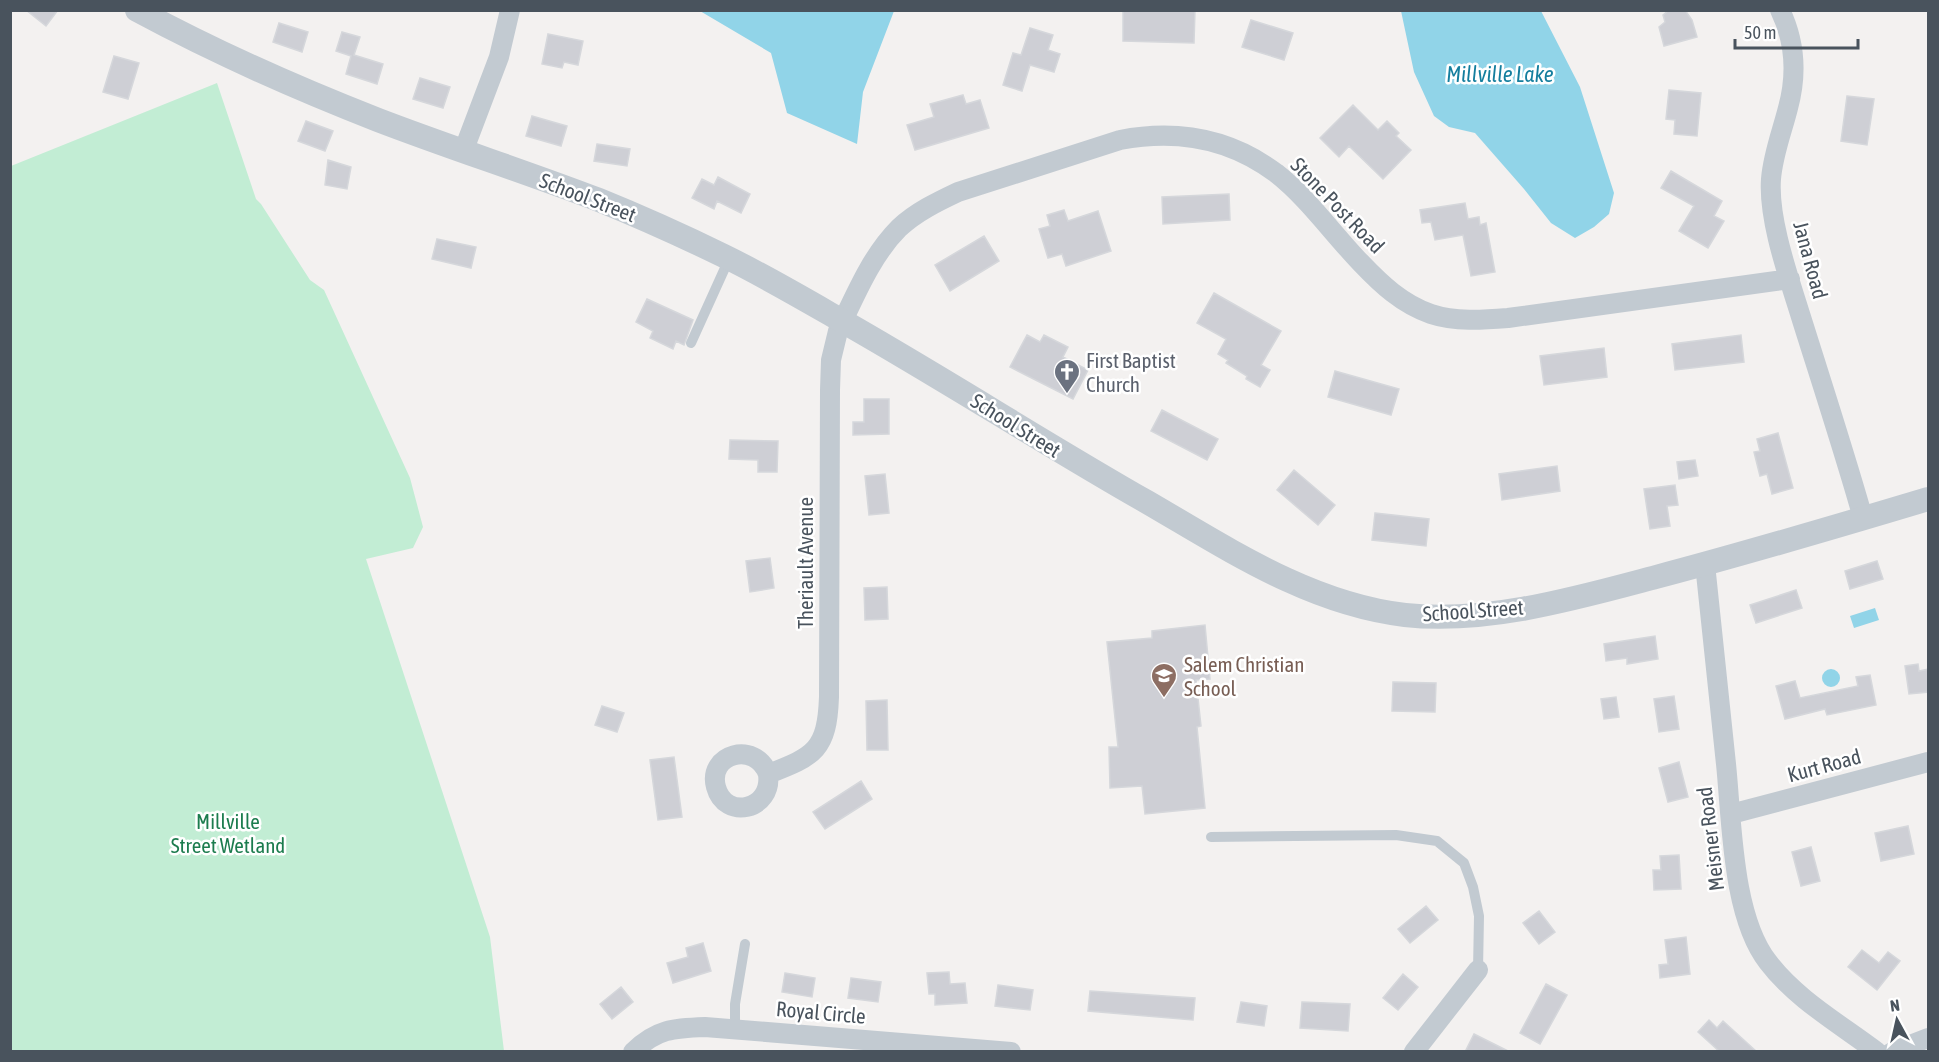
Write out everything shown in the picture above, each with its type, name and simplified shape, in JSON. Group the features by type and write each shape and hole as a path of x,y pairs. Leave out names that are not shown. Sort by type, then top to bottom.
{"street":[{"name":"School Street","path":"137,10 222,53 309,92 463,152 597,200 729,258 913,361 1082,465 1269,572 1342,601 1371,609 1406,615 1438,616 1501,612 1577,597 1704,564 1929,499"},
{"path":"463,152 499,57 510,10"},
{"name":"Jana Road","path":"1780,10 1792,45 1794,77 1773,160 1771,181 1776,225 1790,279 1863,518"},
{"name":"Stone Post Road","path":"843,321 874,260 886,243 899,228 935,203 958,192 1091,148 1120,140 1162,134 1182,135 1222,144 1261,163 1293,189 1390,291 1431,314 1480,320 1508,318 1790,279"},
{"name":"Theriault Avenue","path":"768,774 802,761 811,754 825,734 828,717 830,390 834,341 843,321"},
{"name":"Meisner Road","path":"1704,564 1737,872 1744,910 1757,946 1778,974 1794,989 1877,1052"},
{"name":"Kurt Road","path":"1731,814 1929,762"},
{"path":"1414,1052 1478,970"},
{"name":"Royal Circle","path":"633,1052 648,1038 666,1030 705,1028 1011,1052"},
{"path":"1892,1052 1929,1038"}],"lane":[{"path":"691,343 729,258"},
{"path":"1211,837 1396,835 1437,841 1464,863 1473,887 1479,916 1478,970"},
{"path":"735,1030 735,1004 745,944"}],"green space":[{"name":"Millville Street Wetland","path":"217,83 256,199 310,280 324,290 410,478 423,527 413,548 366,559 490,937 504,1051 11,1051 11,166"}],"water":[{"path":"700,11 894,11 863,92 857,144 787,113 771,53"},
{"name":"Millville Lake","path":"1401,11 1541,11 1580,87 1614,193 1609,214 1594,227 1575,238 1551,223 1475,133 1449,127 1434,116 1414,72"},
{"path":"1875,608 1879,620 1854,628 1850,616"},
{"path":"1831,669 1837,672 1840,678 1837,684 1831,687 1825,684 1822,678 1825,672"}],"building":[{"path":"26,10 58,10 46,26"},
{"path":"1123,10 1195,10 1194,43 1123,41"},
{"path":"1669,10 1685,10 1692,20 1697,37 1664,46 1659,27 1665,22 1663,15"},
{"path":"1251,20 1293,33 1284,60 1242,47"},
{"path":"279,23 308,32 302,52 273,42"},
{"path":"1030,28 1053,35 1048,50 1060,54 1054,72 1030,65 1022,91 1003,85 1013,53 1021,55"},
{"path":"342,32 360,37 354,55 383,64 377,84 346,74 351,56 336,51"},
{"path":"548,34 583,41 578,65 564,62 562,68 542,64"},
{"path":"114,56 139,63 128,99 103,92"},
{"path":"420,78 450,87 443,108 413,99"},
{"path":"1669,90 1701,93 1697,136 1674,134 1675,120 1666,119"},
{"path":"963,95 966,104 980,100 989,128 915,150 907,125 934,117 930,104"},
{"path":"1847,96 1874,99 1867,145 1841,141"},
{"path":"1353,105 1378,130 1387,121 1399,133 1396,136 1411,150 1383,179 1349,146 1339,157 1320,138"},
{"path":"532,116 567,126 561,146 526,136"},
{"path":"306,121 333,131 325,151 298,141"},
{"path":"597,144 630,149 627,166 594,161"},
{"path":"328,160 351,167 347,189 325,185"},
{"path":"1671,171 1722,201 1714,216 1724,221 1708,248 1679,231 1694,206 1661,188"},
{"path":"718,177 750,194 741,213 717,201 714,209 692,198 702,179 714,185"},
{"path":"1229,194 1230,220 1163,224 1162,197"},
{"path":"1465,203 1468,219 1479,217 1480,225 1486,223 1495,272 1471,276 1463,235 1435,240 1431,222 1422,223 1420,210"},
{"path":"1064,210 1068,221 1098,211 1111,251 1066,266 1062,254 1048,258 1039,229 1050,226 1047,215"},
{"path":"984,236 999,261 950,291 935,265"},
{"path":"437,239 476,247 471,268 432,259"},
{"path":"1214,293 1281,331 1261,365 1270,370 1260,387 1246,379 1247,376 1226,363 1228,360 1218,354 1226,339 1197,323"},
{"path":"647,299 693,320 684,345 676,341 673,349 650,338 653,331 636,322"},
{"path":"1027,335 1040,342 1044,335 1068,347 1063,357 1088,370 1073,399 1010,367"},
{"path":"1741,335 1744,362 1675,370 1672,344"},
{"path":"1604,348 1607,377 1544,385 1540,356"},
{"path":"1335,371 1399,389 1391,415 1328,397"},
{"path":"864,399 889,399 889,434 853,435 853,422 864,422"},
{"path":"1162,410 1218,439 1207,460 1151,431"},
{"path":"1778,433 1793,488 1772,494 1767,474 1760,476 1754,452 1760,451 1757,439"},
{"path":"730,440 778,441 777,472 758,472 758,460 729,459"},
{"path":"1695,460 1698,476 1679,479 1677,462"},
{"path":"1557,466 1560,491 1502,500 1499,474"},
{"path":"1294,470 1335,505 1318,525 1277,490"},
{"path":"885,474 889,513 869,515 865,476"},
{"path":"1675,485 1678,505 1667,506 1670,526 1650,529 1644,489"},
{"path":"1375,513 1429,519 1426,546 1372,540"},
{"path":"770,558 774,588 750,592 746,561"},
{"path":"1877,561 1883,579 1850,589 1845,571"},
{"path":"887,587 888,619 865,620 864,588"},
{"path":"1796,590 1802,608 1756,623 1750,605"},
{"path":"1205,625 1210,679 1196,680 1201,726 1197,727 1205,808 1145,814 1142,786 1110,788 1109,747 1118,747 1107,642 1152,638 1152,631"},
{"path":"1655,636 1658,659 1627,664 1627,658 1606,661 1604,644"},
{"path":"1918,664 1919,671 1929,669 1929,692 1909,694 1905,666"},
{"path":"1870,675 1876,705 1827,715 1825,709 1785,719 1776,686 1795,681 1800,698 1858,686 1856,677"},
{"path":"1393,682 1436,683 1435,712 1392,711"},
{"path":"1674,696 1679,729 1659,732 1654,699"},
{"path":"1616,697 1619,717 1604,719 1601,699"},
{"path":"887,700 888,750 867,750 866,701"},
{"path":"602,706 624,713 617,732 595,725"},
{"path":"674,757 682,817 658,820 650,760"},
{"path":"1679,762 1688,797 1668,802 1659,768"},
{"path":"861,781 872,799 825,829 813,812"},
{"path":"1908,826 1914,854 1881,861 1875,833"},
{"path":"1811,847 1820,881 1801,886 1792,852"},
{"path":"1679,855 1681,889 1654,890 1653,870 1661,870 1660,856"},
{"path":"1426,906 1438,920 1410,943 1398,929"},
{"path":"1539,911 1555,932 1539,944 1523,923"},
{"path":"1686,937 1690,974 1660,978 1659,965 1668,964 1665,940"},
{"path":"703,943 711,971 673,983 667,963 688,957 686,948"},
{"path":"1862,950 1879,963 1888,952 1900,961 1877,990 1848,967"},
{"path":"949,972 950,984 965,983 967,1003 935,1005 935,994 929,994 927,973"},
{"path":"785,973 815,978 812,997 782,992"},
{"path":"1403,974 1418,987 1398,1010 1383,998"},
{"path":"851,978 881,982 878,1002 848,998"},
{"path":"1546,984 1567,995 1540,1044 1520,1033"},
{"path":"998,985 1033,990 1030,1010 995,1006"},
{"path":"621,987 633,1002 612,1019 600,1004"},
{"path":"1090,991 1195,998 1193,1020 1088,1011"},
{"path":"1241,1002 1267,1006 1264,1026 1237,1022"},
{"path":"1302,1002 1350,1004 1348,1031 1300,1028"},
{"path":"1709,1020 1717,1028 1723,1021 1757,1052 1720,1052 1698,1032"},
{"path":"1474,1034 1510,1052 1465,1052"}],"place":[{"name":"First Baptist Church","path":"1067,395"},
{"name":"Salem Christian School","path":"1164,699"}]}
